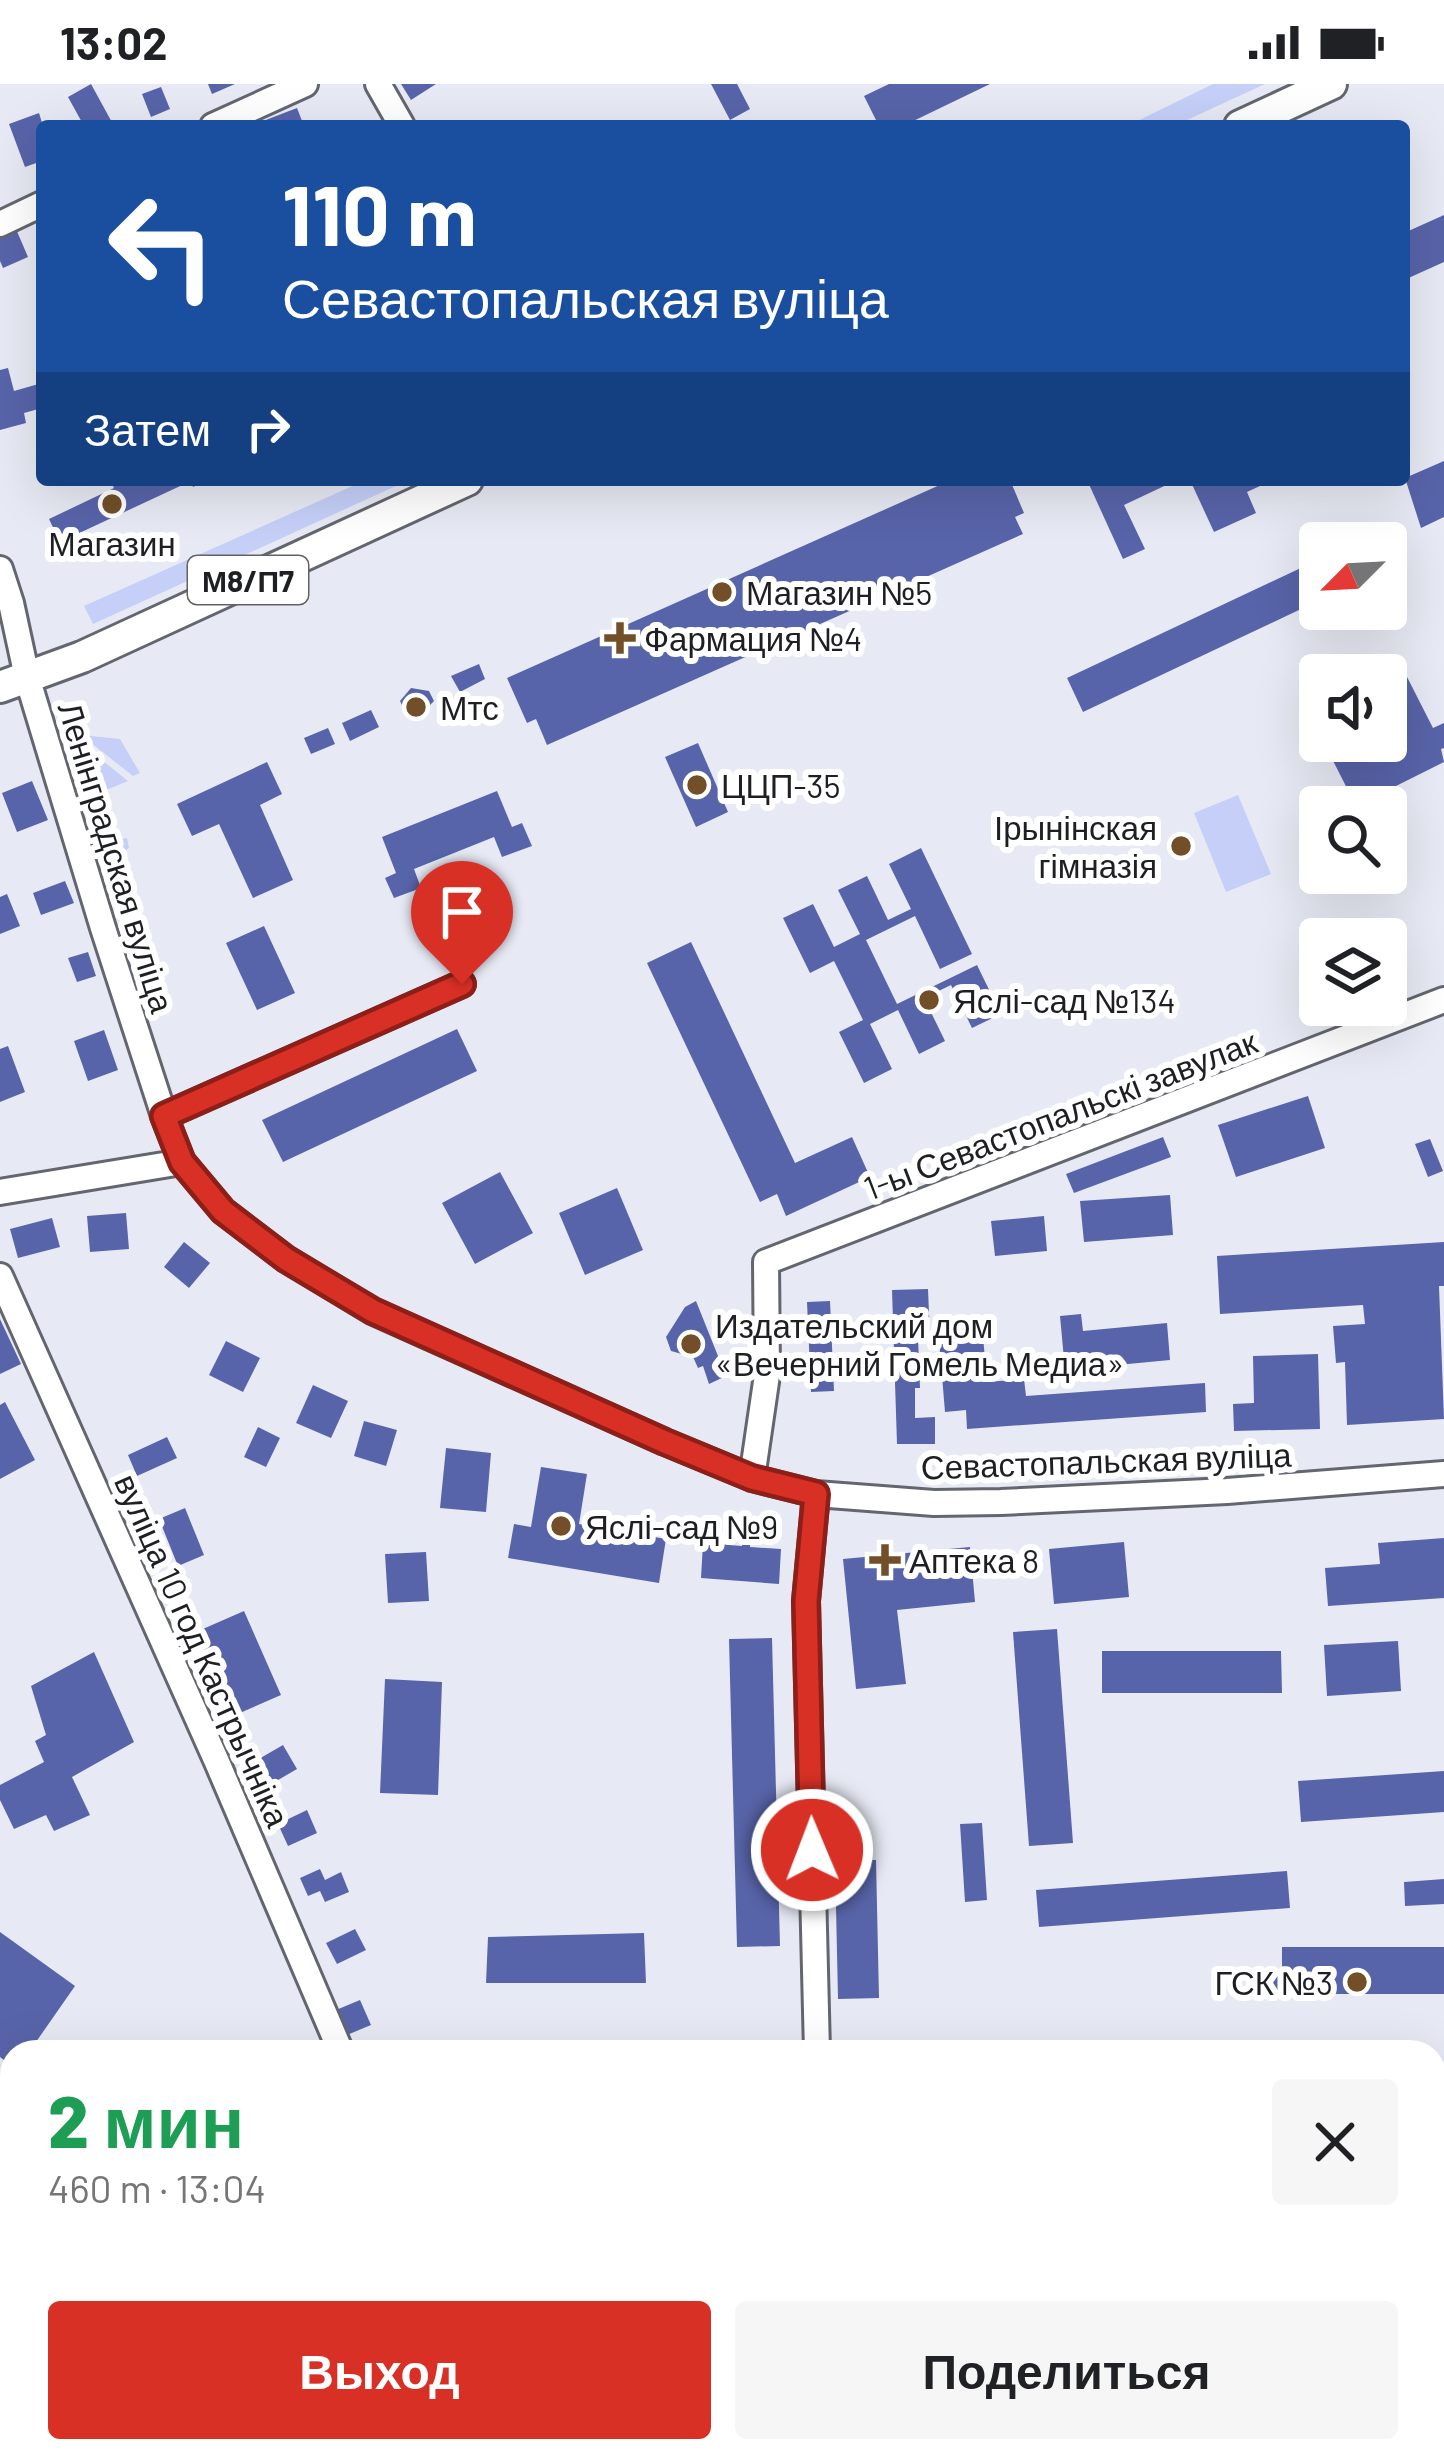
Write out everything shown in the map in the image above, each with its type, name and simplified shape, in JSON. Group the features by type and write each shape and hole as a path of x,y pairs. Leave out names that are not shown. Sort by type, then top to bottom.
{"main road":[{"path":"1253,120 1331,84"},
{"name":"М8/П7","path":"14,682 82,657 454,486"}],"street":[{"path":"226,120 305,84"},
{"path":"378,84 399,120"},
{"path":"0,224 36,207"},
{"name":"Ленінградская вуліца","path":"0,569 11,603 14,682 182,1162"},
{"path":"164,1116 462,984"},
{"name":"1-ы Севастопальскі завулак","path":"752,1478 767,1376 766,1262 1444,1000"},
{"path":"0,1192 182,1162"},
{"name":"Севастопальская вуліца","path":"182,1162 223,1211 262,1243 373,1311 752,1478 816,1494 934,1503 1001,1502 1444,1474"},
{"name":"вуліца 10 год Кастрычніка","path":"0,1276 336,2040"},
{"path":"816,1494 806,1601 817,2040"}],"shaded area":[{"path":"1213,84 1265,84 1187,120 1139,120"},
{"path":"353,486 396,486 93,624 84,606"},
{"path":"81,735 120,739 140,773 133,776"},
{"path":"72,736 128,781 99,793 117,840 127,838 126,850 106,845 74,756"},
{"path":"1238,795 1271,874 1226,892 1194,813"}],"building":[{"path":"91,84 111,120 81,120 68,97"},
{"path":"208,84 235,84 212,94"},
{"path":"401,84 436,84 411,100"},
{"path":"711,84 737,84 750,109 730,120"},
{"path":"889,84 990,84 915,120 876,120 864,96"},
{"path":"161,87 170,109 151,117 142,94"},
{"path":"297,108 302,120 266,120"},
{"path":"39,113 36,163 25,167 9,124"},
{"path":"1444,215 1444,262 1410,277 1410,230"},
{"path":"16,229 28,257 3,268 0,236"},
{"path":"8,368 14,391 36,385 36,410 24,413 26,423 0,430 0,370"},
{"path":"1444,461 1444,517 1421,528 1408,486 1410,476"},
{"name":"Магазин","path":"180,486 60,542 49,519 114,488"},
{"path":"938,486 1013,486 1024,513 1015,517 1023,534 547,745 536,719 527,723 507,678"},
{"path":"1090,486 1164,486 1124,505 1145,549 1123,559"},
{"path":"1193,486 1260,486 1247,492 1256,513 1214,532"},
{"path":"1299,569 1299,610 1083,712 1067,678"},
{"path":"479,664 485,679 460,692 451,676"},
{"path":"1407,677 1433,728 1444,723 1444,762 1396,786 1346,786 1334,762 1407,762"},
{"name":"Мтс","path":"411,688 429,691 434,701 423,712 407,716 400,701"},
{"path":"371,710 379,727 350,741 342,723"},
{"path":"328,728 335,744 311,754 304,738"},
{"name":"ЦЦП-35","path":"698,743 728,812 696,827 665,757"},
{"path":"267,762 282,794 260,805 293,880 253,898 219,824 192,836 177,804"},
{"path":"32,781 48,820 17,832 2,793"},
{"path":"497,791 512,827 522,823 532,846 502,857 494,837 414,869 421,888 394,898 385,878 396,873 382,837"},
{"path":"921,848 972,954 940,969 915,916 866,940 897,1004 977,965 1001,1014 972,1028 951,985 924,998 945,1041 919,1054 898,1010 870,1024 892,1069 864,1083 839,1032 863,1020 834,961 810,973 783,918 813,904 834,947 860,934 838,890 867,876 888,920 911,909 889,864"},
{"path":"65,881 74,903 41,915 33,893"},
{"path":"7,894 20,926 0,934 0,897"},
{"path":"264,926 295,993 257,1010 226,943"},
{"path":"691,942 795,1163 852,1137 870,1177 786,1216 777,1194 760,1202 647,963"},
{"path":"88,952 96,976 77,982 68,958"},
{"path":"457,1029 477,1071 283,1162 262,1120"},
{"path":"104,1030 118,1070 88,1081 74,1041"},
{"path":"8,1046 25,1092 0,1102 0,1049"},
{"path":"1308,1096 1325,1148 1236,1177 1218,1125"},
{"path":"1163,1137 1171,1157 1074,1193 1066,1174"},
{"path":"1430,1139 1443,1171 1428,1177 1415,1144"},
{"path":"500,1172 533,1233 475,1264 442,1203"},
{"path":"617,1188 643,1250 585,1275 559,1213"},
{"path":"1170,1195 1173,1235 1084,1242 1080,1201"},
{"path":"126,1213 129,1249 90,1252 87,1216"},
{"path":"1044,1216 1047,1251 995,1256 991,1221"},
{"path":"52,1218 60,1247 18,1258 10,1229"},
{"path":"184,1242 210,1263 189,1288 164,1267"},
{"path":"1444,1242 1444,1286 1439,1286 1444,1419 1347,1425 1345,1362 1336,1363 1333,1326 1365,1324 1363,1305 1220,1314 1217,1256"},
{"path":"928,1289 930,1337 918,1338 920,1388 915,1388 915,1418 935,1417 935,1444 897,1444 892,1290"},
{"name":"Издательский дом «Вечерний Гомель Медиа»","path":"696,1301 726,1376 709,1384 690,1350 671,1351 666,1337 685,1307"},
{"path":"830,1301 834,1391 811,1392 807,1302"},
{"path":"1081,1314 1083,1331 1167,1323 1170,1360 1065,1370 1060,1316"},
{"path":"0,1319 21,1364 0,1374"},
{"path":"982,1325 987,1382 1024,1379 1026,1396 1205,1383 1206,1412 967,1429 966,1410 945,1412 938,1328"},
{"path":"226,1341 260,1358 243,1392 209,1375"},
{"path":"1318,1354 1320,1429 1234,1431 1233,1404 1254,1403 1253,1356"},
{"path":"313,1385 348,1401 331,1438 296,1423"},
{"path":"5,1402 35,1460 0,1479 0,1405"},
{"path":"364,1421 397,1430 386,1466 354,1456"},
{"path":"258,1427 280,1438 266,1467 244,1457"},
{"path":"167,1437 177,1458 137,1476 128,1455"},
{"path":"446,1448 491,1453 486,1512 440,1508"},
{"name":"Яслі-сад №9","path":"541,1467 587,1474 579,1524 666,1539 659,1583 508,1558 514,1524 531,1527"},
{"path":"185,1508 204,1555 178,1566 159,1519"},
{"path":"1444,1538 1444,1598 1328,1606 1325,1568 1380,1564 1378,1543"},
{"path":"742,1542 781,1549 779,1584 701,1578 703,1543 742,1546"},
{"path":"1124,1542 1129,1597 1054,1604 1049,1549"},
{"path":"970,1547 975,1602 897,1610 906,1684 856,1689 843,1559"},
{"path":"426,1552 429,1601 388,1603 385,1554"},
{"path":"244,1611 281,1695 233,1716 196,1632"},
{"path":"1057,1629 1073,1843 1029,1846 1013,1632"},
{"path":"772,1638 780,1946 737,1947 729,1639"},
{"path":"1398,1641 1401,1691 1327,1696 1324,1645"},
{"path":"1102,1651 1281,1651 1282,1693 1102,1693"},
{"path":"94,1652 134,1742 72,1777 90,1815 54,1831 46,1815 14,1829 0,1800 0,1785 44,1762 35,1741 46,1735 31,1686"},
{"path":"385,1679 442,1682 438,1795 380,1793"},
{"path":"283,1745 297,1769 266,1787 252,1763"},
{"path":"1444,1771 1444,1812 1301,1822 1298,1781"},
{"path":"307,1810 317,1833 288,1846 278,1824"},
{"path":"982,1823 987,1900 965,1902 960,1824"},
{"path":"876,1860 879,1998 838,1999 835,1861"},
{"path":"320,1869 325,1880 341,1872 349,1892 325,1902 320,1891 308,1896 300,1878"},
{"path":"1287,1871 1290,1908 1039,1927 1036,1890"},
{"path":"1444,1879 1444,1904 1405,1906 1404,1882"},
{"path":"355,1929 366,1950 337,1964 326,1943"},
{"path":"0,1932 75,1986 37,2040 0,2040"},
{"path":"644,1933 646,1983 486,1983 488,1937"},
{"name":"ГСК №3","path":"1282,1947 1444,1947 1444,1994 1269,1994 1269,1970 1282,1970"},
{"path":"360,2000 371,2025 347,2035 336,2010"}],"place":[{"name":"Магазин","path":"112,504"},
{"name":"Магазин №5","path":"722,592"},
{"name":"Фармация №4","path":"620,638"},
{"name":"Мтс","path":"416,707"},
{"name":"ЦЦП-35","path":"697,785"},
{"name":"Ірынінская гімназія","path":"1181,846"},
{"name":"Яслі-сад №134","path":"929,1000"},
{"name":"Издательский дом «Вечерний Гомель Медиа»","path":"691,1344"},
{"name":"Яслі-сад №9","path":"561,1526"},
{"name":"Аптека 8","path":"885,1560"},
{"name":"ГСК №3","path":"1357,1982"}],"route":[{"path":"462,984 164,1116 182,1162 223,1211 262,1243 373,1311 752,1478 816,1494 806,1601 812,1850"}]}
